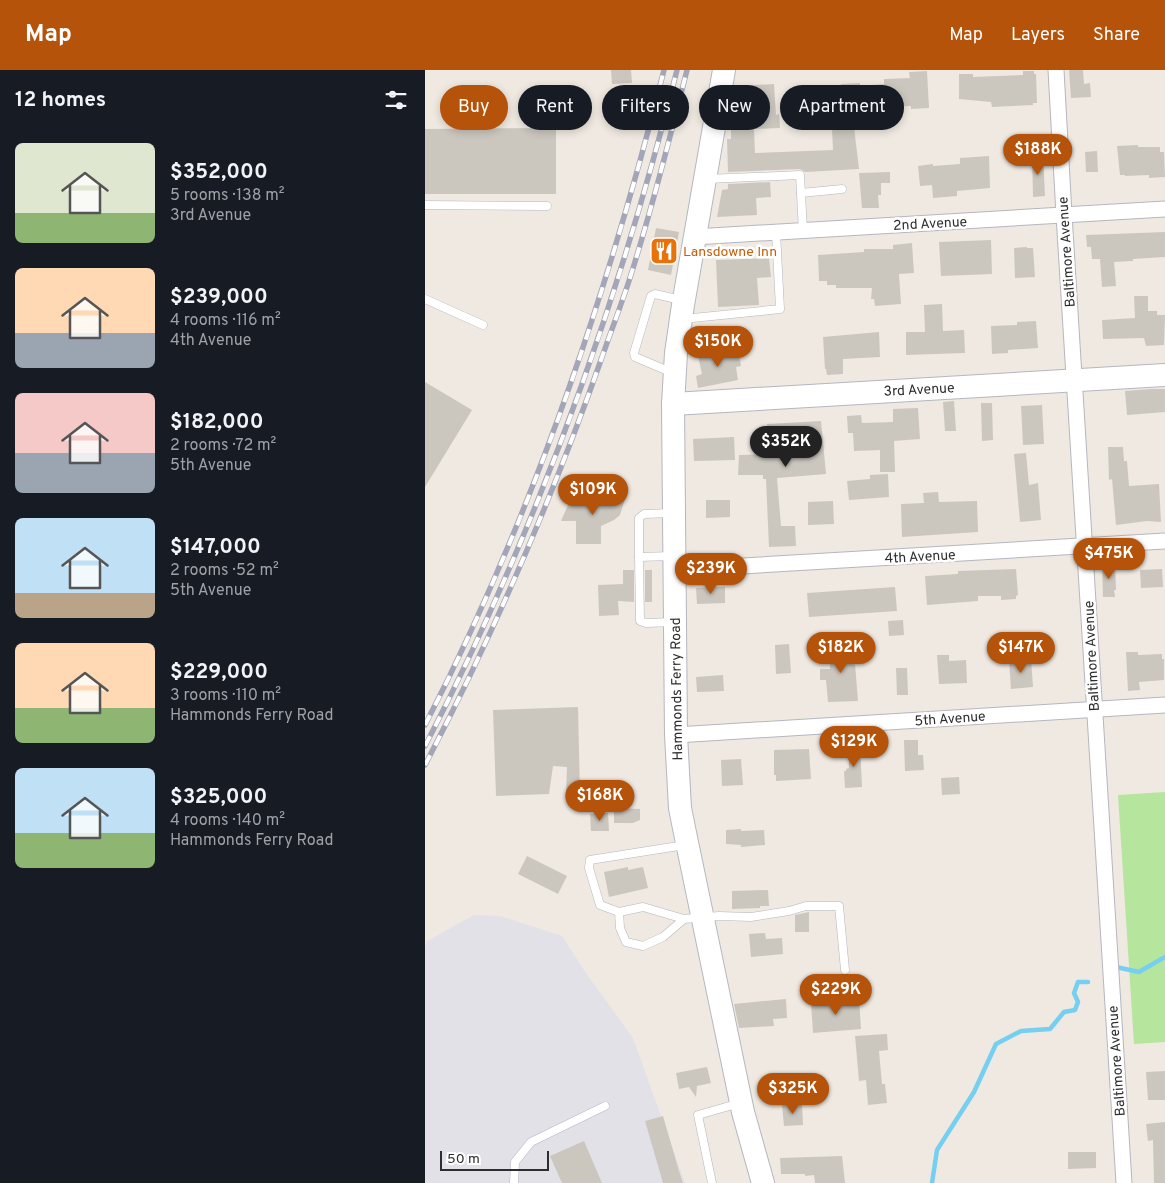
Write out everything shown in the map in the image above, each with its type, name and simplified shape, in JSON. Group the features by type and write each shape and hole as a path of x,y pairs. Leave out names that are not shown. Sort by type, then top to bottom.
{"street":[{"name":"Hammonds Ferry Road","path":"724,70 694,237 675,374 673,404 676,735 680,808 687,844 694,918 763,1183"},
{"name":"Baltimore Avenue","path":"1056,70 1124,1183"},
{"name":"2nd Avenue","path":"694,237 1165,209"},
{"name":"3rd Avenue","path":"673,404 1165,374"},
{"name":"4th Avenue","path":"675,563 1165,541"},
{"name":"5th Avenue","path":"676,735 1165,705"}],"lane":[{"path":"705,179 800,175 803,231"},
{"path":"801,192 842,189"},
{"path":"425,205 547,206"},
{"path":"675,374 635,357 634,353 651,296 655,294 683,310 780,309 776,232"},
{"path":"425,299 483,325"},
{"path":"674,513 644,514 639,518 640,621 646,623 676,622"},
{"path":"639,557 675,563"},
{"path":"687,844 590,860 589,868 600,905 619,912 643,907 694,918 719,916 751,917 789,911 806,906 839,906 845,970"},
{"path":"619,912 619,928 627,942 643,946 663,937 694,918"},
{"path":"712,1183 698,1116 741,1103"},
{"path":"514,1183 515,1162 531,1142 605,1106"}],"shaded area":[{"path":"474,915 500,916 562,936 588,976 633,1038 685,1183 425,1183 425,948 427,941"}],"green space":[{"path":"1165,792 1165,1042 1134,1044 1118,795"}],"building":[{"path":"611,70 631,70 632,83 612,84"},
{"path":"1069,70 1083,70 1084,84 1090,83 1091,97 1071,98"},
{"path":"927,71 929,108 911,109 911,106 904,106 904,85 872,85 884,84 884,79 910,78 909,72"},
{"path":"1023,71 1034,71 1034,74 1036,74 1037,103 1033,103 1033,105 992,107 991,102 959,99 959,74 973,74 973,77 1023,75"},
{"path":"860,83 860,85 841,84"},
{"path":"774,84 776,115 779,114 780,128 770,128 770,85 756,85"},
{"path":"508,128 556,130 556,194 425,194 425,129 508,130"},
{"path":"731,130 754,130 755,153 833,150 832,130 854,130 859,169 805,172 800,169 728,172 727,139 731,139"},
{"path":"1138,145 1138,147 1160,147 1160,152 1164,152 1165,177 1149,178 1149,175 1120,175 1117,146"},
{"path":"1097,151 1098,172 1086,172 1085,152"},
{"path":"1032,154 1043,154 1045,196 1033,197"},
{"path":"989,156 990,188 957,191 957,196 933,198 932,185 920,186 918,166 960,164 960,158"},
{"path":"890,172 890,183 881,183 881,195 878,195 879,208 862,208 859,173"},
{"path":"770,182 771,197 756,198 757,215 717,217 722,190 728,189 728,184"},
{"name":"Lansdowne Inn","path":"656,228 679,232 671,275 648,270"},
{"path":"1165,232 1165,257 1114,262 1116,286 1102,287 1100,259 1092,259 1091,247 1087,247 1086,235"},
{"path":"991,240 992,274 941,276 939,242"},
{"path":"912,243 914,273 899,274 901,304 875,306 874,299 871,299 872,288 836,288 836,285 827,285 827,281 819,281 818,255 864,252 864,249 893,249 893,245"},
{"path":"1014,248 1033,248 1035,277 1015,278"},
{"path":"769,258 771,277 757,278 759,305 718,307 716,260"},
{"path":"1134,296 1148,296 1148,311 1157,311 1157,315 1165,315 1164,345 1146,346 1144,338 1103,339 1102,320 1135,318"},
{"path":"942,304 943,331 964,330 965,353 906,355 906,332 925,332 924,305"},
{"path":"1036,321 1038,348 1008,350 1008,353 992,354 991,326 1017,325 1017,322"},
{"path":"879,332 880,357 843,359 843,374 827,375 823,337"},
{"path":"738,349 741,366 736,367 738,380 698,388 696,376 702,374 698,356"},
{"path":"425,382 472,410 425,487"},
{"path":"1165,389 1165,412 1127,415 1125,391"},
{"path":"954,401 956,431 945,431 943,402"},
{"path":"981,403 992,403 993,440 982,441"},
{"path":"1042,405 1044,444 1023,445 1021,406"},
{"path":"918,408 920,439 894,441 895,472 880,472 880,450 854,451 853,433 848,433 847,416 861,415 862,423 893,422 893,409"},
{"path":"821,421 826,474 777,478 781,526 795,526 796,546 769,547 766,479 763,479 763,475 738,475 739,455 769,454 767,424"},
{"path":"734,437 735,460 694,461 693,439"},
{"path":"1108,447 1123,447 1124,461 1127,461 1129,486 1159,484 1161,522 1147,521 1116,525 1112,479 1109,480"},
{"path":"1026,453 1029,485 1038,483 1041,520 1020,522 1014,454"},
{"path":"888,474 889,497 849,500 847,481 870,479 870,475"},
{"path":"938,492 939,502 977,501 978,532 902,537 901,504 924,503 923,493"},
{"path":"572,496 626,496 620,515 601,526 601,544 576,544 576,521 561,521"},
{"path":"706,500 730,500 730,517 706,518"},
{"path":"833,501 834,524 808,525 808,502"},
{"path":"1115,563 1115,597 1103,597 1102,564"},
{"path":"1016,569 1018,595 1016,599 1001,600 1001,596 978,596 978,601 927,605 925,576 958,574 958,571"},
{"path":"1162,569 1163,587 1141,588 1140,570"},
{"path":"623,570 634,570 634,602 618,601 619,615 599,616 598,585 623,584"},
{"path":"645,570 652,570 652,602 645,602"},
{"path":"725,587 725,603 697,604 696,588"},
{"path":"895,587 897,611 809,617 807,593"},
{"path":"903,620 904,635 889,636 888,621"},
{"path":"830,642 852,642 858,701 828,702 826,680 820,680 820,669 830,669"},
{"path":"789,644 791,673 776,674 775,645"},
{"path":"1126,652 1138,652 1138,655 1162,654 1162,659 1164,659 1164,680 1139,682 1140,690 1128,691"},
{"path":"937,655 949,655 949,661 966,660 967,683 939,684"},
{"path":"1031,658 1033,687 1011,689 1009,660"},
{"path":"896,668 907,668 908,695 897,695"},
{"path":"723,675 724,691 697,692 696,677"},
{"path":"578,707 580,793 566,794 567,767 553,766 549,794 496,796 493,710"},
{"path":"904,740 918,740 918,755 923,755 924,770 905,771"},
{"path":"848,744 860,744 862,787 845,788 844,771 849,768"},
{"path":"809,749 811,779 776,781 776,775 774,775 774,750"},
{"path":"741,759 743,785 722,786 721,760"},
{"path":"959,777 960,794 942,795 941,778"},
{"path":"614,808 640,809 640,820 633,823 614,823"},
{"path":"608,813 609,831 591,831 590,814"},
{"path":"741,829 741,831 764,830 765,845 741,847 741,845 726,844 726,830"},
{"path":"527,856 567,876 558,894 518,874"},
{"path":"628,867 628,870 643,867 648,888 609,897 604,872"},
{"path":"768,890 769,906 732,909 732,891"},
{"path":"809,912 809,932 795,932 795,915"},
{"path":"765,933 766,939 782,938 783,954 751,957 749,934"},
{"path":"859,998 861,1029 813,1033 811,1002"},
{"path":"786,999 787,1018 773,1019 774,1026 739,1028 734,1004"},
{"path":"887,1034 888,1050 879,1051 882,1084 885,1084 887,1103 868,1105 866,1080 859,1081 855,1036"},
{"path":"707,1067 711,1083 697,1086 696,1097 689,1087 679,1089 676,1073"},
{"path":"1165,1071 1165,1100 1148,1100 1146,1072"},
{"path":"802,1103 803,1125 784,1126 782,1105"},
{"path":"663,1116 683,1183 663,1183 645,1121"},
{"path":"1165,1122 1165,1183 1154,1183 1153,1140 1148,1141 1146,1124"},
{"path":"584,1141 602,1183 562,1183 550,1156"},
{"path":"1068,1152 1096,1152 1096,1168 1068,1169"},
{"path":"842,1156 845,1183 815,1183 814,1175 781,1174 780,1158"}],"waterway":[{"path":"1116,967 1139,972 1165,957"},
{"path":"932,1183 937,1150 974,1092 996,1044 1021,1031 1050,1029 1064,1012 1075,1010 1078,1002 1074,993 1078,982 1088,982"}],"railway":[{"path":"425,725 464,647 499,567 533,486 563,405 618,239 664,70"},
{"path":"425,746 466,665 503,582 571,415 601,330 628,244 654,158 677,70"},
{"path":"425,765 498,616 542,515 582,412 637,255 687,70"}],"place":[{"name":"Lansdowne Inn","path":"664,251"}]}
